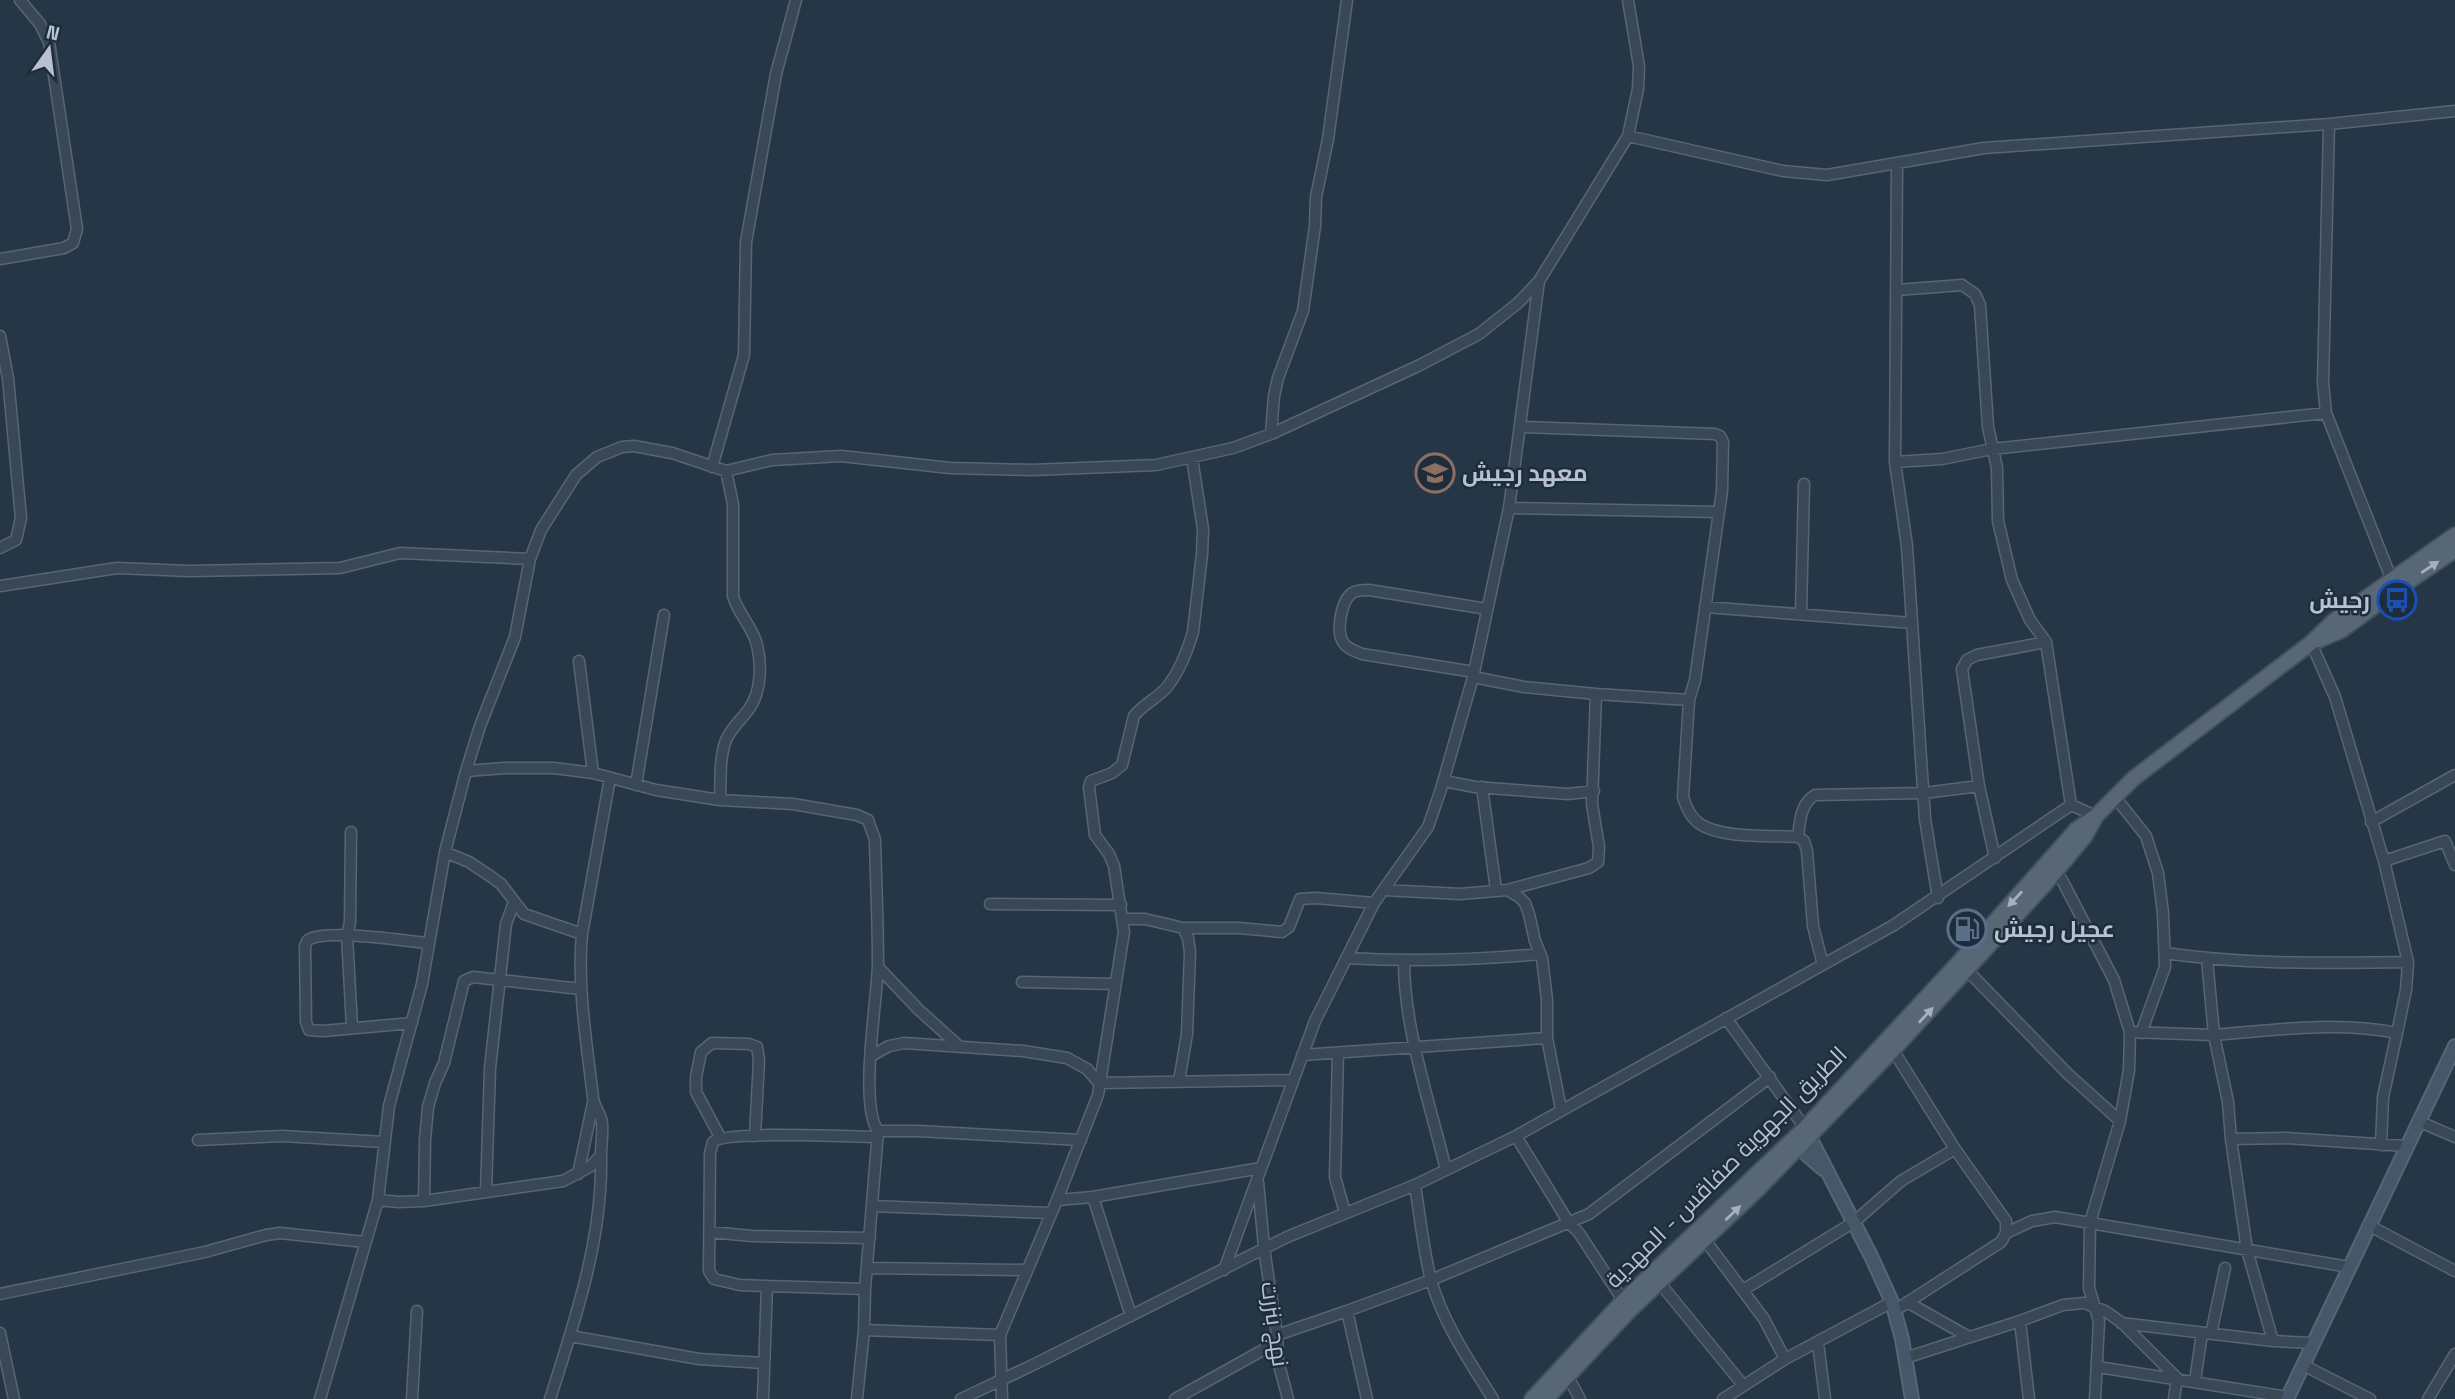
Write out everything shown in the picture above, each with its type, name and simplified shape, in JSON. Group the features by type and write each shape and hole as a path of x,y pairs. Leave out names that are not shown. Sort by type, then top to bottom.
{"main road":[{"name":"الطريق الجهوية صفاقس - المهدية","path":"2393,585 2455,535"},
{"name":"الطريق الجهوية صفاقس - المهدية","path":"1532,1399 1893,1050 1995,929 2051,868 2085,836 2096,816 2134,778 2311,643 2334,620 2455,550"},
{"name":"الطريق الجهوية صفاقس - المهدية","path":"1808,1132 1963,966"},
{"name":"الطريق الجهوية صفاقس - المهدية","path":"1546,1399 1626,1306 1705,1240 1794,1145"}],"street":[{"path":"0,259 64,248 73,243 77,229 49,42 40,24 20,0"},
{"path":"712,467 744,355 746,242 776,74 796,0"},
{"path":"1271,435 1278,378 1303,311 1315,226 1316,197 1328,139 1348,0"},
{"path":"322,1398 378,1200 395,1077 412,1023 445,852 466,771 480,726 515,637 530,558 541,530 576,475 597,457 622,447 644,446 726,471 772,460 817,456 841,456 950,468 1032,470 1156,465 1233,448 1271,435 1418,366 1479,334 1518,303 1539,281 1628,136 1638,89 1639,65 1628,0"},
{"path":"1628,136 1805,174 1826,175 1984,148 2329,124 2455,111"},
{"path":"2329,124 2323,383 2326,413 2393,585"},
{"path":"1897,164 1895,462 1907,546 1924,793 1938,898"},
{"path":"1224,1270 1315,1021 1374,904 1428,827 1444,781 1473,675 1509,508 1539,281"},
{"path":"1897,290 1962,285 1975,294 1980,305 1988,427 1997,468 1996,509 2007,564 2030,620 2046,642 2071,805"},
{"path":"0,336 8,379 21,518 16,540 0,548"},
{"path":"1895,462 1942,459 1992,449 2326,413"},
{"path":"1521,427 1720,436 1723,442 1719,512 1695,680 1689,700 1684,797 1693,818 1700,824 1720,832 1798,837 1804,841 1813,926 1823,965"},
{"path":"1002,1399 1000,1335 1098,1094 1124,932 1114,866 1095,835 1089,787 1093,780 1122,765 1135,716 1167,687 1189,644 1195,621 1203,529 1192,458"},
{"path":"720,800 723,750 732,729 754,699 760,672 757,645 733,596 733,504 726,471"},
{"path":"1801,613 1804,484"},
{"path":"1509,508 1719,512"},
{"path":"0,586 117,568 340,568 400,553 530,558"},
{"path":"1487,609 1369,590 1355,591 1349,596 1342,612 1341,638 1344,645 1362,654 1524,687 1689,700"},
{"path":"1705,607 1912,622"},
{"path":"636,785 664,615"},
{"path":"1996,858 1979,786 1962,669 1967,660 1976,655 2046,642"},
{"path":"2311,643 2335,697 2384,861 2408,962 2406,990 2383,1097 2381,1144"},
{"path":"579,661 593,773"},
{"path":"1384,890 1460,894 1502,890 1589,868 1598,862 1600,856 1592,804 1596,694"},
{"path":"466,771 528,767 593,773 656,790 720,800 793,804 857,815 868,820 875,840 878,967 870,1112 878,1134 864,1330 856,1397"},
{"path":"2371,822 2455,775"},
{"path":"550,1399 592,1252 600,1192 601,1120 594,1102 581,989 582,934 610,778"},
{"path":"1444,781 1568,794 1594,791"},
{"path":"1798,837 1803,806 1815,795 1924,793 1979,786"},
{"path":"1482,787 1502,890 1525,903 1540,954 1547,1000 1547,1038 1561,1109"},
{"path":"2095,1399 2099,1321 2089,1288 2090,1223 2120,1121 2135,1033 2162,979 2165,953 2158,873 2146,836 2115,797"},
{"path":"2071,805 2096,816"},
{"path":"961,1399 1264,1248 1415,1185 1516,1136 1894,925 1938,898 2071,805"},
{"path":"351,832 350,922 347,936 352,1027"},
{"path":"2384,861 2445,841 2455,865"},
{"path":"445,852 469,862 501,884 520,911 529,917 582,934"},
{"path":"2051,868 2062,880 2082,915 2114,980 2135,1033"},
{"path":"1124,919 1145,919 1183,928 1239,928 1282,932 1289,927 1300,899 1374,904"},
{"path":"486,1191 490,1068 506,924 514,902"},
{"path":"990,904 1121,905"},
{"path":"1179,1081 1187,1034 1190,952 1183,928"},
{"path":"412,1023 312,1031 306,1022 306,943 314,937 347,936 429,943"},
{"path":"2165,953 2207,959 2300,964 2408,962"},
{"path":"1346,958 1474,960 1540,954"},
{"path":"2207,959 2214,1035 2228,1102 2247,1250 2273,1342"},
{"path":"1404,961 1407,1005 1446,1170"},
{"path":"1963,966 2067,1073 2120,1121"},
{"path":"878,967 919,1010 959,1046"},
{"path":"424,1201 428,1107 444,1063 461,986 465,979 471,977 581,989"},
{"path":"1022,982 1115,984"},
{"path":"1726,1018 1808,1132 1854,1222 1893,1306 1912,1399"},
{"path":"2135,1033 2214,1035 2290,1028 2376,1029 2397,1034"},
{"path":"1302,1055 1547,1038"},
{"path":"720,1137 696,1093 700,1055 705,1045 712,1042 757,1047 759,1060 755,1136"},
{"path":"871,1056 889,1045 900,1043 1023,1051 1067,1058 1087,1069 1099,1083"},
{"path":"2098,1367 2288,1398 2455,1046"},
{"path":"1723,1399 1785,1359 1893,1306 1908,1302 2001,1242 2006,1233 2006,1222 1955,1149 1893,1050"},
{"path":"1338,1053 1335,1177 1345,1213"},
{"path":"1175,1399 1186,1397 1263,1350 1278,1335 1432,1280 1589,1214 1770,1077"},
{"path":"1099,1083 1293,1080"},
{"path":"578,1174 594,1102"},
{"path":"2418,1121 2455,1137"},
{"path":"865,1289 740,1285 714,1279 709,1271 710,1153 713,1142 720,1137 918,1131 1081,1140"},
{"path":"198,1140 282,1136 384,1142"},
{"path":"1516,1136 1569,1223 1579,1233 1626,1306"},
{"path":"2231,1139 2286,1138 2406,1146"},
{"path":"1794,1145 1826,1171"},
{"path":"1743,1290 1854,1222 1901,1181 1955,1149"},
{"path":"378,1200 424,1201 563,1181 578,1174 601,1155"},
{"path":"1057,1200 1093,1197 1261,1168"},
{"name":"نهج بنزرت","path":"1257,1179 1264,1248 1278,1335 1278,1361 1288,1399"},
{"path":"1415,1185 1432,1280 1448,1322 1493,1399"},
{"path":"1093,1197 1131,1316"},
{"path":"872,1206 1051,1213"},
{"path":"2006,1233 2043,1217 2349,1267"},
{"path":"2368,1225 2455,1272"},
{"path":"710,1232 776,1237 870,1238"},
{"path":"0,1294 205,1252 266,1235 281,1233 365,1241"},
{"path":"1705,1240 1764,1319 1785,1359"},
{"path":"867,1268 1027,1270"},
{"path":"2194,1381 2225,1268"},
{"path":"1658,1282 1743,1385"},
{"path":"763,1399 766,1286"},
{"path":"1908,1302 1969,1337"},
{"path":"1905,1358 2063,1305 2094,1305 2121,1322 2177,1378"},
{"path":"412,1399 416,1311"},
{"path":"1347,1311 1367,1399"},
{"path":"2020,1321 2029,1399"},
{"path":"2121,1322 2273,1342 2314,1343"},
{"path":"864,1330 1000,1335"},
{"path":"0,1333 14,1399"},
{"path":"570,1336 699,1359 764,1363"},
{"path":"1818,1343 1825,1399"},
{"path":"2428,1399 2455,1354"},
{"path":"2303,1365 2370,1399"},
{"path":"1567,1375 1580,1399"},
{"path":"2174,1399 2177,1378"}],"place":[{"name":"معهد رجيش","path":"1435,473"},
{"name":"رجيش","path":"2397,600"},
{"name":"عجيل رجيش","path":"1967,929"}]}
